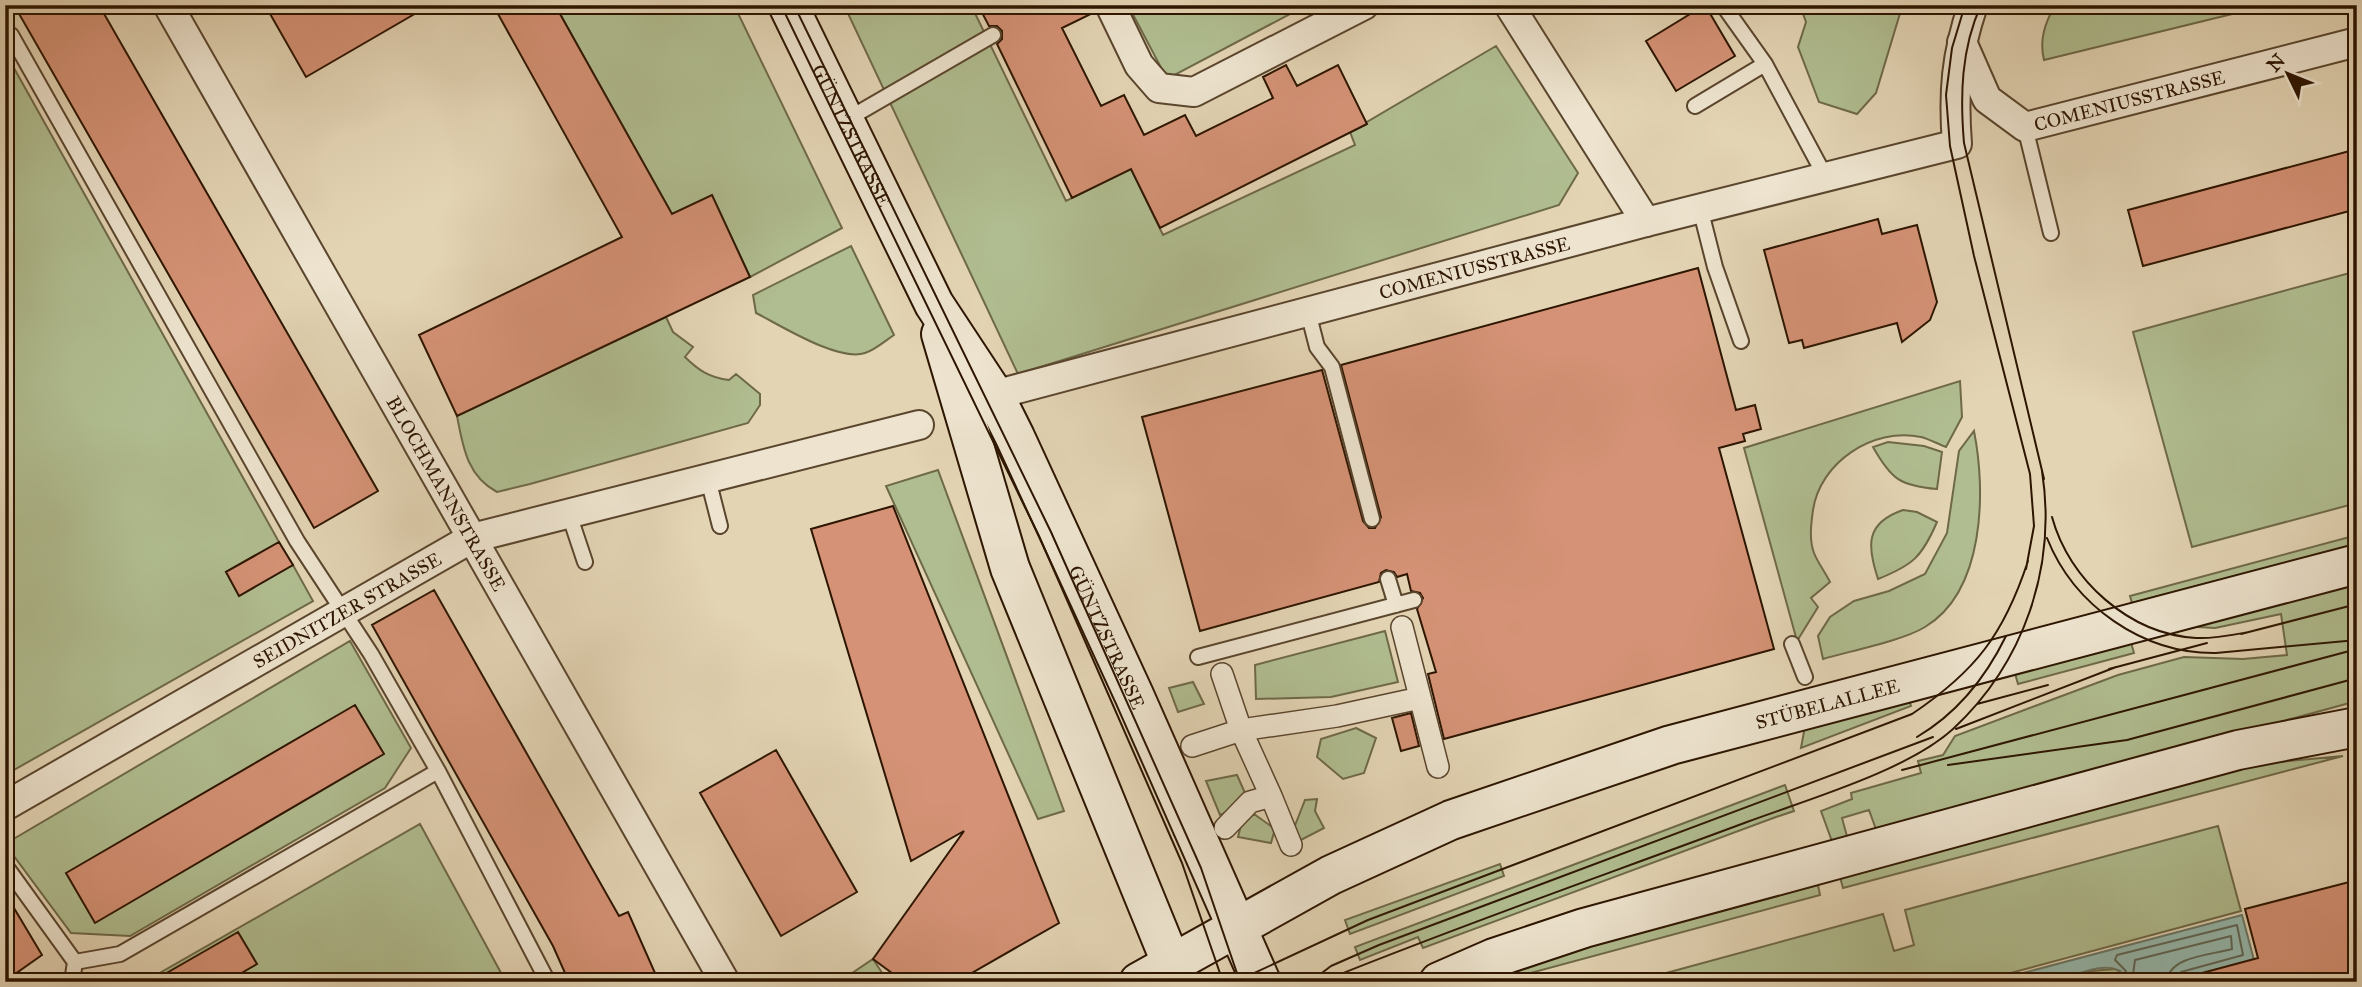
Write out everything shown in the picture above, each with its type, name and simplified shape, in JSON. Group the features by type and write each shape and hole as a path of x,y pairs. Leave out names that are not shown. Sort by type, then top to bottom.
{"main road":[{"name":"GÜNTZSTRASSE","path":"788,5 934,304 994,395 1134,695 1261,982"},
{"name":"GÜNTZSTRASSE","path":"934,304 1010,568 1175,973"},
{"name":"STÜBELALLEE","path":"1139,982 1175,973 1236,929 1311,887 1451,820 1671,745 2357,564"},
{"path":"1439,982 1494,957 1596,925 2238,750 2357,727"}],"street":[{"name":"BLOCHMANNSTRASSE","path":"168,5 725,982"},
{"path":"1110,5 1139,65 1159,88 1194,92 1364,5"},
{"path":"1509,5 1646,222"},
{"path":"1972,6 1962,42 1987,99 2025,127"},
{"name":"COMENIUSSTRASSE","path":"994,395 1646,222 1957,144 1953,95 1962,42"},
{"name":"COMENIUSSTRASSE","path":"2025,127 2357,42"},
{"name":"SEIDNITZER STRASSE","path":"5,806 472,538 919,425"},
{"path":"1402,626 1438,767"},
{"path":"1222,674 1241,730 1291,845"},
{"path":"1192,746 1241,730 1337,716 1420,698"},
{"path":"1225,828 1251,802 1271,796"}],"lane":[{"path":"1723,5 1765,64 1825,176"},
{"path":"5,39 11,35 297,541 345,611 438,771 548,982"},
{"path":"844,121 993,36"},
{"path":"1695,106 1765,64"},
{"path":"2025,127 2051,233"},
{"path":"1700,208 1715,267 1741,341"},
{"path":"1308,312 1317,347 1332,367 1372,519"},
{"path":"708,479 720,526"},
{"path":"569,513 584,562"},
{"path":"1388,579 1396,605"},
{"path":"1198,657 1414,600"},
{"path":"1792,644 1805,677"},
{"path":"75,962 120,954 438,771"},
{"path":"5,865 75,962 72,982"}],"green space":[{"path":"555,5 734,5 842,228 750,277 712,195 672,214"},
{"path":"844,5 971,5 1066,201 1131,169 1163,235 1355,145 1350,132 1496,46 1578,173 1559,205 1018,374"},
{"path":"1128,5 1307,5 1167,79"},
{"path":"1792,5 1899,5 1901,10 1876,93 1857,114 1819,102 1798,47 1806,22 1802,11"},
{"path":"2055,5 2269,5 2044,60 2044,32"},
{"path":"5,52 279,542 226,572 239,595 293,565 313,601 5,775"},
{"path":"851,246 894,335 880,345 865,353 840,352 809,341 756,313 753,295"},
{"path":"2357,271 2357,503 2192,547 2133,332"},
{"path":"666,317 673,332 693,347 685,357 695,366 722,379 729,380 736,374 760,394 760,405 748,423 497,492 479,478 464,449 457,416"},
{"path":"1960,381 1962,417 1946,447 1921,437 1903,435 1884,438 1851,452 1826,477 1813,510 1811,537 1814,553 1830,582 1811,598 1818,607 1797,641 1744,448"},
{"path":"1974,431 1978,455 1980,510 1970,565 1960,590 1945,611 1925,627 1890,641 1823,659 1818,636 1830,617 1854,601 1889,591 1925,574 1947,533 1959,451"},
{"path":"1888,442 1924,446 1942,452 1937,489 1914,486 1891,474 1873,447"},
{"path":"938,470 1064,811 1038,819 886,486"},
{"path":"1903,510 1917,512 1937,522 1915,558 1900,569 1878,579 1872,556 1872,537 1882,522"},
{"path":"2357,535 2357,544 2132,603 2130,596"},
{"path":"2357,580 2357,701 1877,832 1869,810 1842,818 1848,840 1833,844 1821,811 1852,799 1851,793 1921,773 1918,761 1943,755 1955,736 2118,675 2184,657 2243,659 2287,655 2281,614 2215,628 2180,626"},
{"path":"1385,631 1398,682 1331,697 1256,699 1255,665"},
{"path":"2130,639 2134,653 2018,684 2014,670"},
{"path":"350,641 411,748 385,788 130,936 71,933 5,844"},
{"path":"1193,682 1204,704 1178,712 1169,688"},
{"path":"1909,699 1911,706 1801,748 1805,726"},
{"path":"1356,728 1376,738 1364,773 1343,779 1317,757 1321,739"},
{"path":"2343,756 1843,888 1840,877 2190,779 2267,763"},
{"path":"1237,775 1245,793 1235,809 1220,815 1206,781"},
{"path":"1785,785 1794,811 1423,948 1418,937 1360,960 1355,947"},
{"path":"1317,799 1315,811 1324,828 1297,842 1294,828 1305,800"},
{"path":"1254,814 1275,829 1271,843 1238,837 1242,821"},
{"path":"420,824 506,982 144,982"},
{"path":"2218,826 2241,911 1977,982 1633,982 1883,914 1894,951 1914,945 1905,910"},
{"path":"1500,864 1504,876 1350,934 1345,920"},
{"path":"1818,885 1820,895 1501,981 1480,982 1570,951"},
{"path":"873,959 888,982 839,982"},
{"path":"2091,971 2120,971 2098,982 2053,982"}],"water":[{"path":"2242,915 2254,960 2171,982 2102,982 2120,971 2105,968 2048,982 1989,982"}],"building":[{"path":"14,5 99,5 378,491 314,528"},
{"path":"265,5 430,5 306,77"},
{"path":"493,5 555,5 672,214 712,195 750,277 457,416 419,335 622,237"},
{"path":"978,5 1094,5 1095,12 1062,28 1101,106 1124,95 1144,135 1185,115 1196,136 1273,98 1263,77 1286,65 1297,86 1338,65 1367,124 1160,228 1131,169 1072,198 997,44 1002,39 1002,31 997,26 989,26"},
{"path":"1705,5 1735,56 1676,91 1646,41"},
{"path":"2357,149 2357,209 2143,266 2128,210"},
{"path":"1878,219 1882,234 1917,225 1937,302 1930,320 1902,342 1897,323 1804,348 1802,340 1789,343 1764,250"},
{"path":"1698,268 1736,410 1755,405 1761,429 1743,434 1745,441 1719,448 1774,649 1444,739 1428,674 1436,672 1417,609 1423,598 1420,593 1411,591 1407,574 1397,577 1394,572 1386,570 1381,573 1379,582 1200,631 1142,417 1322,370 1363,521 1369,528 1375,528 1381,517 1341,365"},
{"path":"893,506 1059,923 956,982 904,982 873,959 964,831 911,861 811,529"},
{"path":"279,542 293,565 239,596 226,572"},
{"path":"434,590 619,916 628,912 659,982 569,982 553,946 372,625"},
{"path":"355,705 384,754 95,923 66,873"},
{"path":"1411,713 1419,746 1401,751 1392,718"},
{"path":"776,750 857,892 781,936 700,793"},
{"path":"2357,880 2357,982 2203,982 2202,973 2258,958 2245,909"},
{"path":"5,893 42,955 5,981"},
{"path":"238,932 257,964 226,982 151,982"}],"tram line":[{"path":"781,5 1039,536 1182,863 1223,982"},
{"path":"794,5 1051,532 1201,868 1240,982"},
{"path":"1965,5 1952,48 1946,95 1950,146 1974,256 2030,474 2034,526 2026,569"},
{"path":"1981,5 1966,56 1962,108 1964,143 2044,479"},
{"path":"1321,982 1480,920 1855,783 1910,758 1933,744 1953,729 1978,703 2016,644 2030,611 2044,543 2042,471"},
{"path":"2052,517 2072,562 2087,582 2125,615 2171,634 2196,638 2249,632"},
{"path":"2047,538 2059,563 2093,605 2138,635 2163,645 2216,653 2357,640"},
{"path":"1235,982 1368,920 1912,714 1954,682 1985,649 2009,610 2028,561"},
{"path":"2241,634 2357,604"},
{"path":"1917,737 1945,717 1969,693 2006,636"},
{"path":"2109,669 2207,643"},
{"path":"1902,770 2357,649"},
{"path":"1956,729 2116,667"},
{"path":"1948,765 2127,740 2357,678"},
{"path":"1977,704 2048,685"},
{"path":"1310,982 1331,966 1379,945 1933,737"}]}
